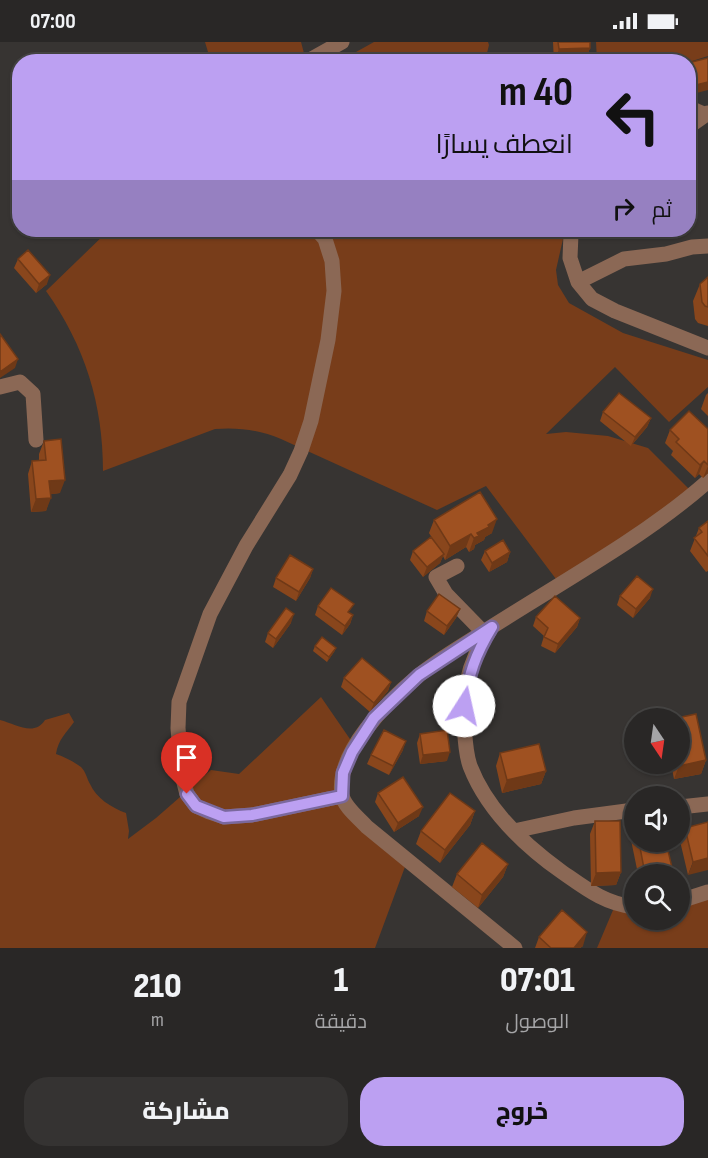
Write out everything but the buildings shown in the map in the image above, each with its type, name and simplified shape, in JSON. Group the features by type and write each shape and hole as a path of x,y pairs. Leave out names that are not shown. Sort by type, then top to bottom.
{"street":[{"path":"320,54 342,42"},
{"path":"322,237 332,261 334,291 328,340 311,421 290,475 246,546 210,614 179,702 178,728 182,776 187,794 196,806 209,812 224,817 252,815 342,796"},
{"path":"571,237 570,258 578,282 592,298 615,310 708,348"},
{"path":"578,282 624,259 708,246"},
{"path":"0,387 20,382 33,394 36,440"},
{"path":"514,948 367,827 342,796 343,773 352,752 374,718 419,675 487,629 625,543 708,481"},
{"path":"457,566 436,577 446,594 487,629"},
{"path":"487,629 468,680 464,706 465,740 470,765 481,790 530,848 600,898 624,906"},
{"path":"690,806 708,804"},
{"path":"514,831 574,818 624,811"},
{"path":"690,898 708,892"}],"shaded area":[{"path":"205,42 301,42 304,54 209,54"},
{"path":"374,42 488,42 487,54 336,54 356,52"},
{"path":"596,42 708,42 708,56 696,60 696,54 597,54"},
{"path":"102,237 563,237 556,270 558,285 569,303 623,333 708,360 708,387 669,422 615,367 546,434 566,432 608,436 648,448 689,489 562,587 486,486 437,510 281,439 257,431 232,428 215,429 103,471 100,422 89,376 71,333 46,291"},
{"path":"321,697 352,742 340,794 409,856 375,948 0,948 0,720 30,729 41,725 45,720 69,713 74,722 60,741 56,754 81,767 100,798 126,813 128,839 211,770 239,774"},
{"path":"708,891 708,948 597,948 616,903 624,902 624,930 690,930 690,894"}],"route":[{"path":"187,794 196,806 224,817 252,815 342,796 343,773 352,752 374,718 419,675 492,627 476,654 468,680 464,706"}]}
